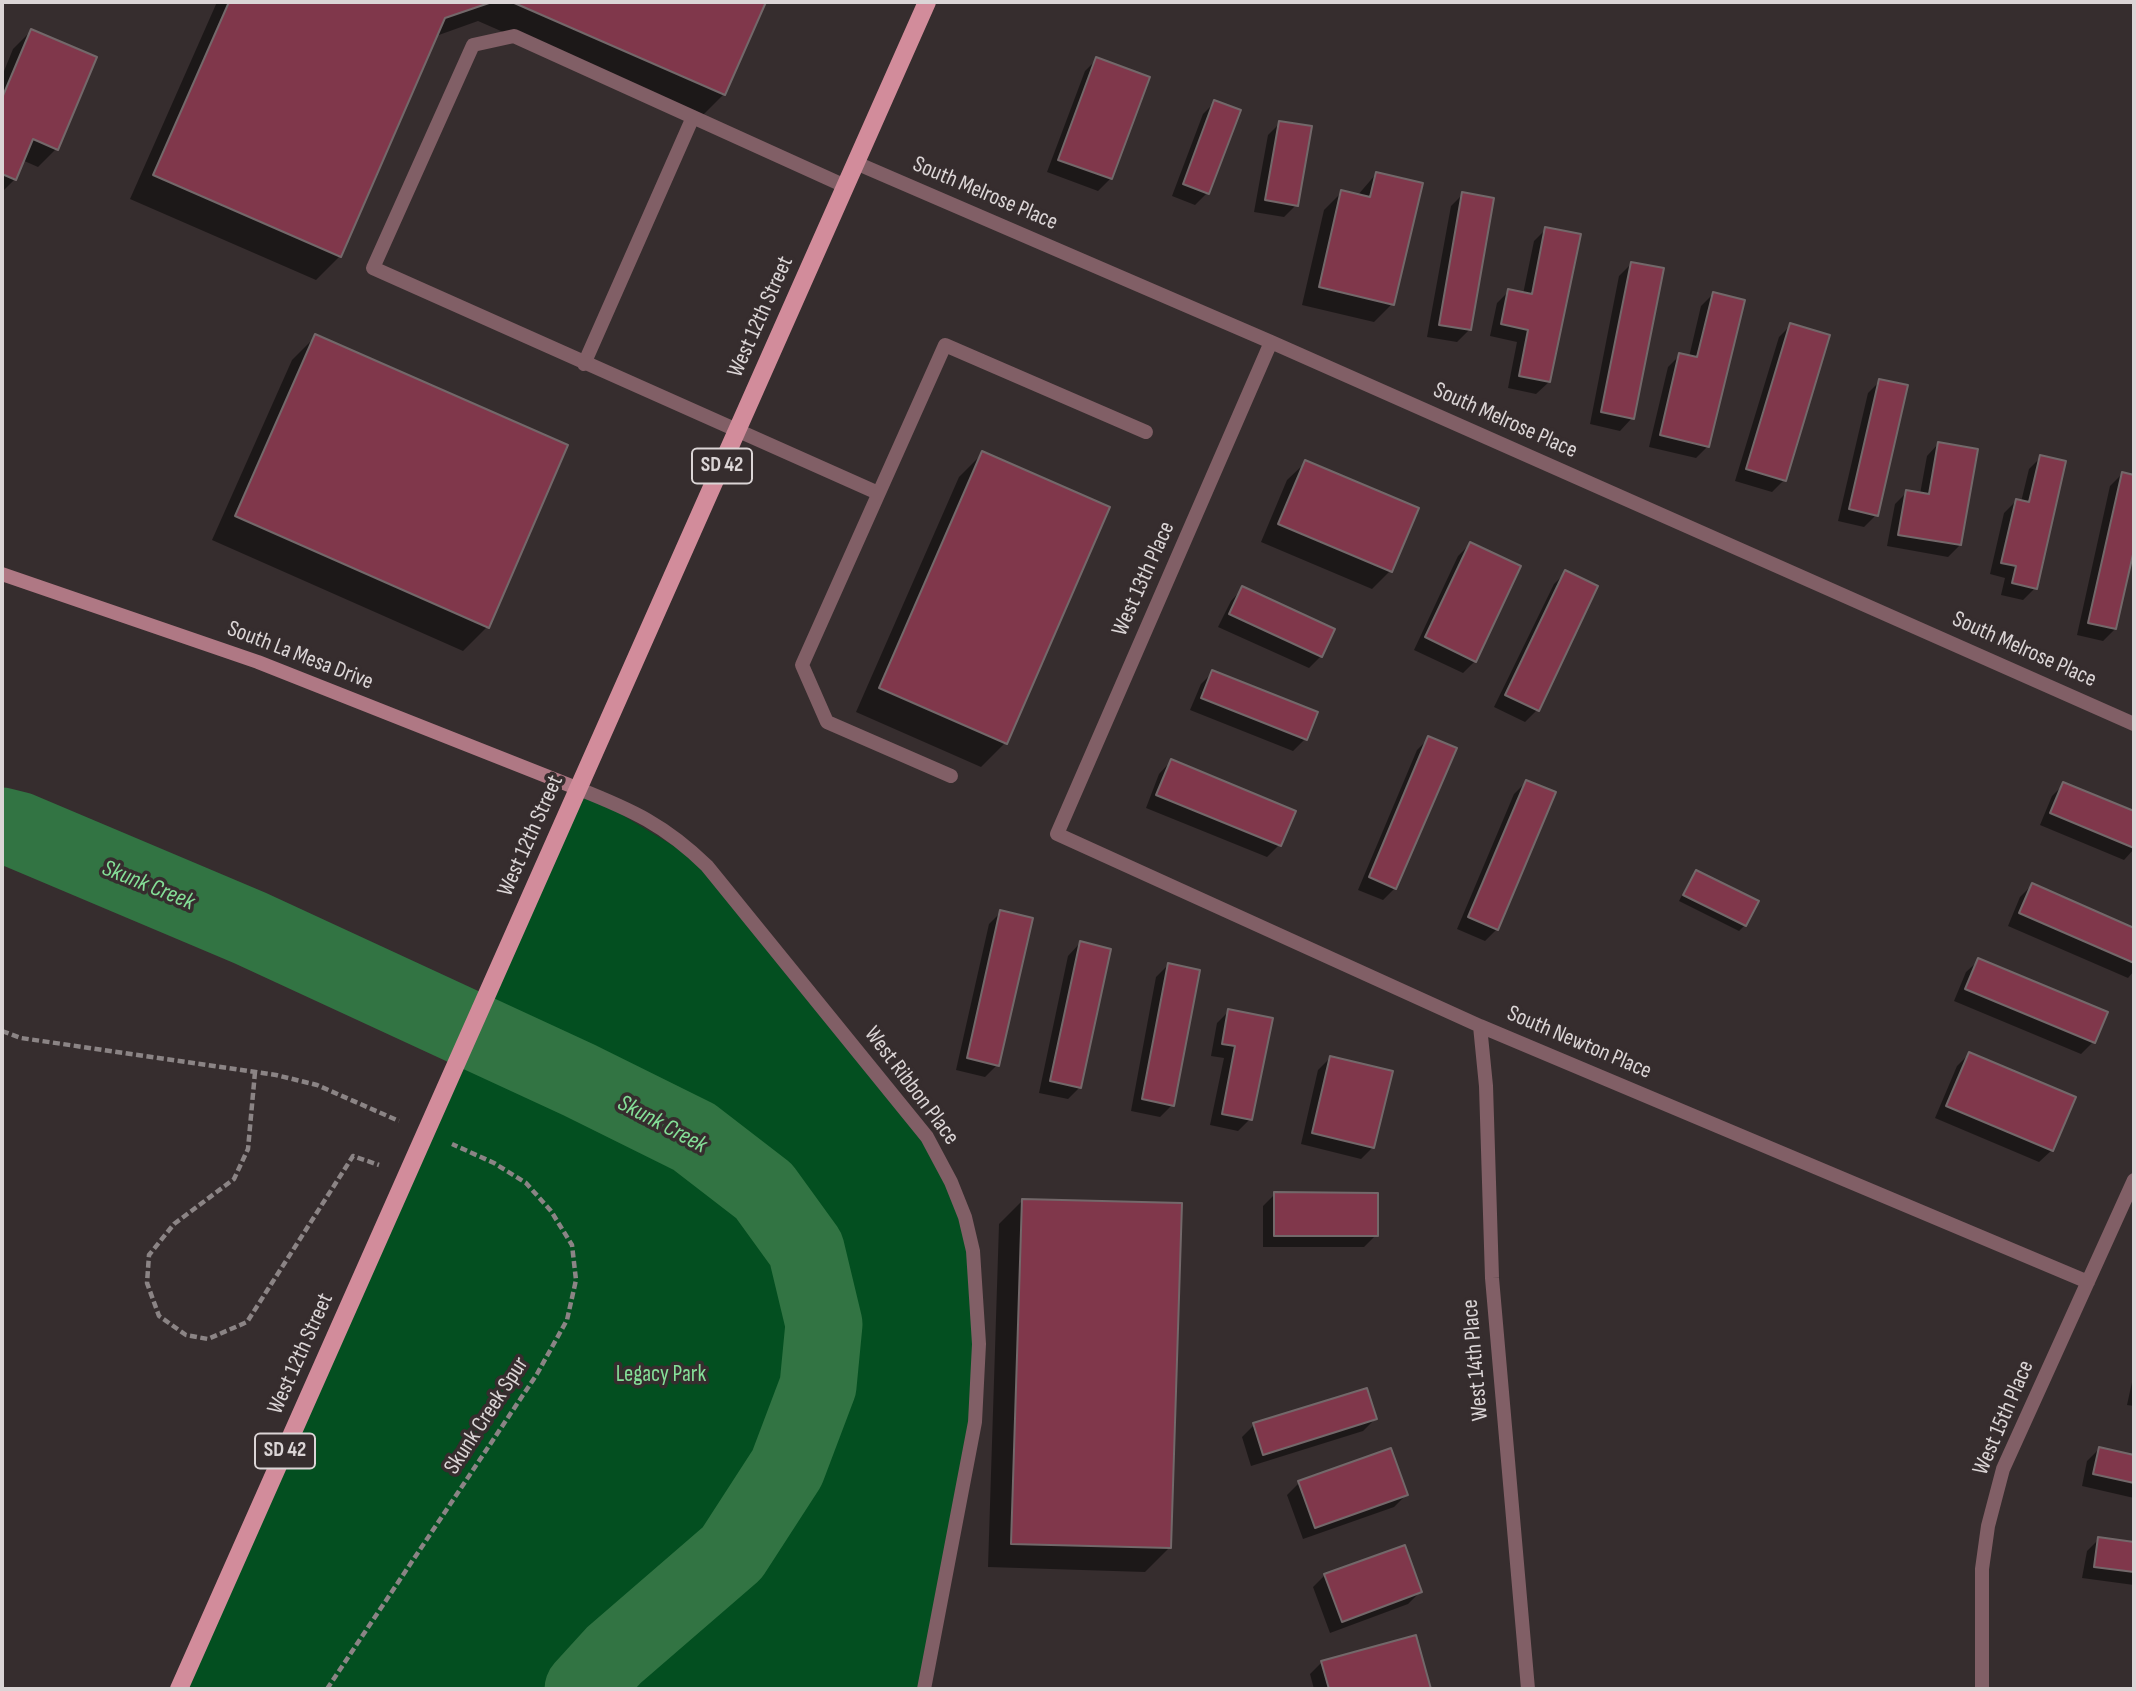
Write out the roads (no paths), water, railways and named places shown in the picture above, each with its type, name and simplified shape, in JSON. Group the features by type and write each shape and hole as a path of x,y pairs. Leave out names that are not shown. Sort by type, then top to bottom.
{"main road":[{"name":"West 12th Street","path":"180,1689 927,2"}],"street":[{"path":"845,186 514,36 473,46 373,268 878,493"},
{"path":"584,364 693,117"},
{"name":"South Melrose Place","path":"856,163 1272,342 2134,724"},
{"name":"West 13th Place","path":"1057,834 1272,342"},
{"path":"951,776 827,722 802,665 945,345 1146,432"},
{"name":"South La Mesa Drive","path":"2,574 258,662 579,789"},
{"name":"West Ribbon Place","path":"579,789 626,807 656,824 682,841 707,866 927,1138 951,1182 973,1251 978,1331 975,1422 924,1689"},
{"name":"South Newton Place","path":"1057,834 1480,1026 2088,1282"},
{"name":"West 14th Place","path":"1480,1026 1486,1086 1492,1278 1528,1689"},
{"name":"West 15th Place","path":"1982,1689 1982,1569 1988,1525 2003,1469 2134,1180"}],"waterway":[{"name":"Skunk Creek","path":"2,826 18,830 250,928 579,1080 694,1137 764,1191 806,1249 824,1324 818,1386 787,1468 732,1553 614,1655 583,1689"}],"park label":[{"name":"Legacy Park","path":"661,1375"}]}
